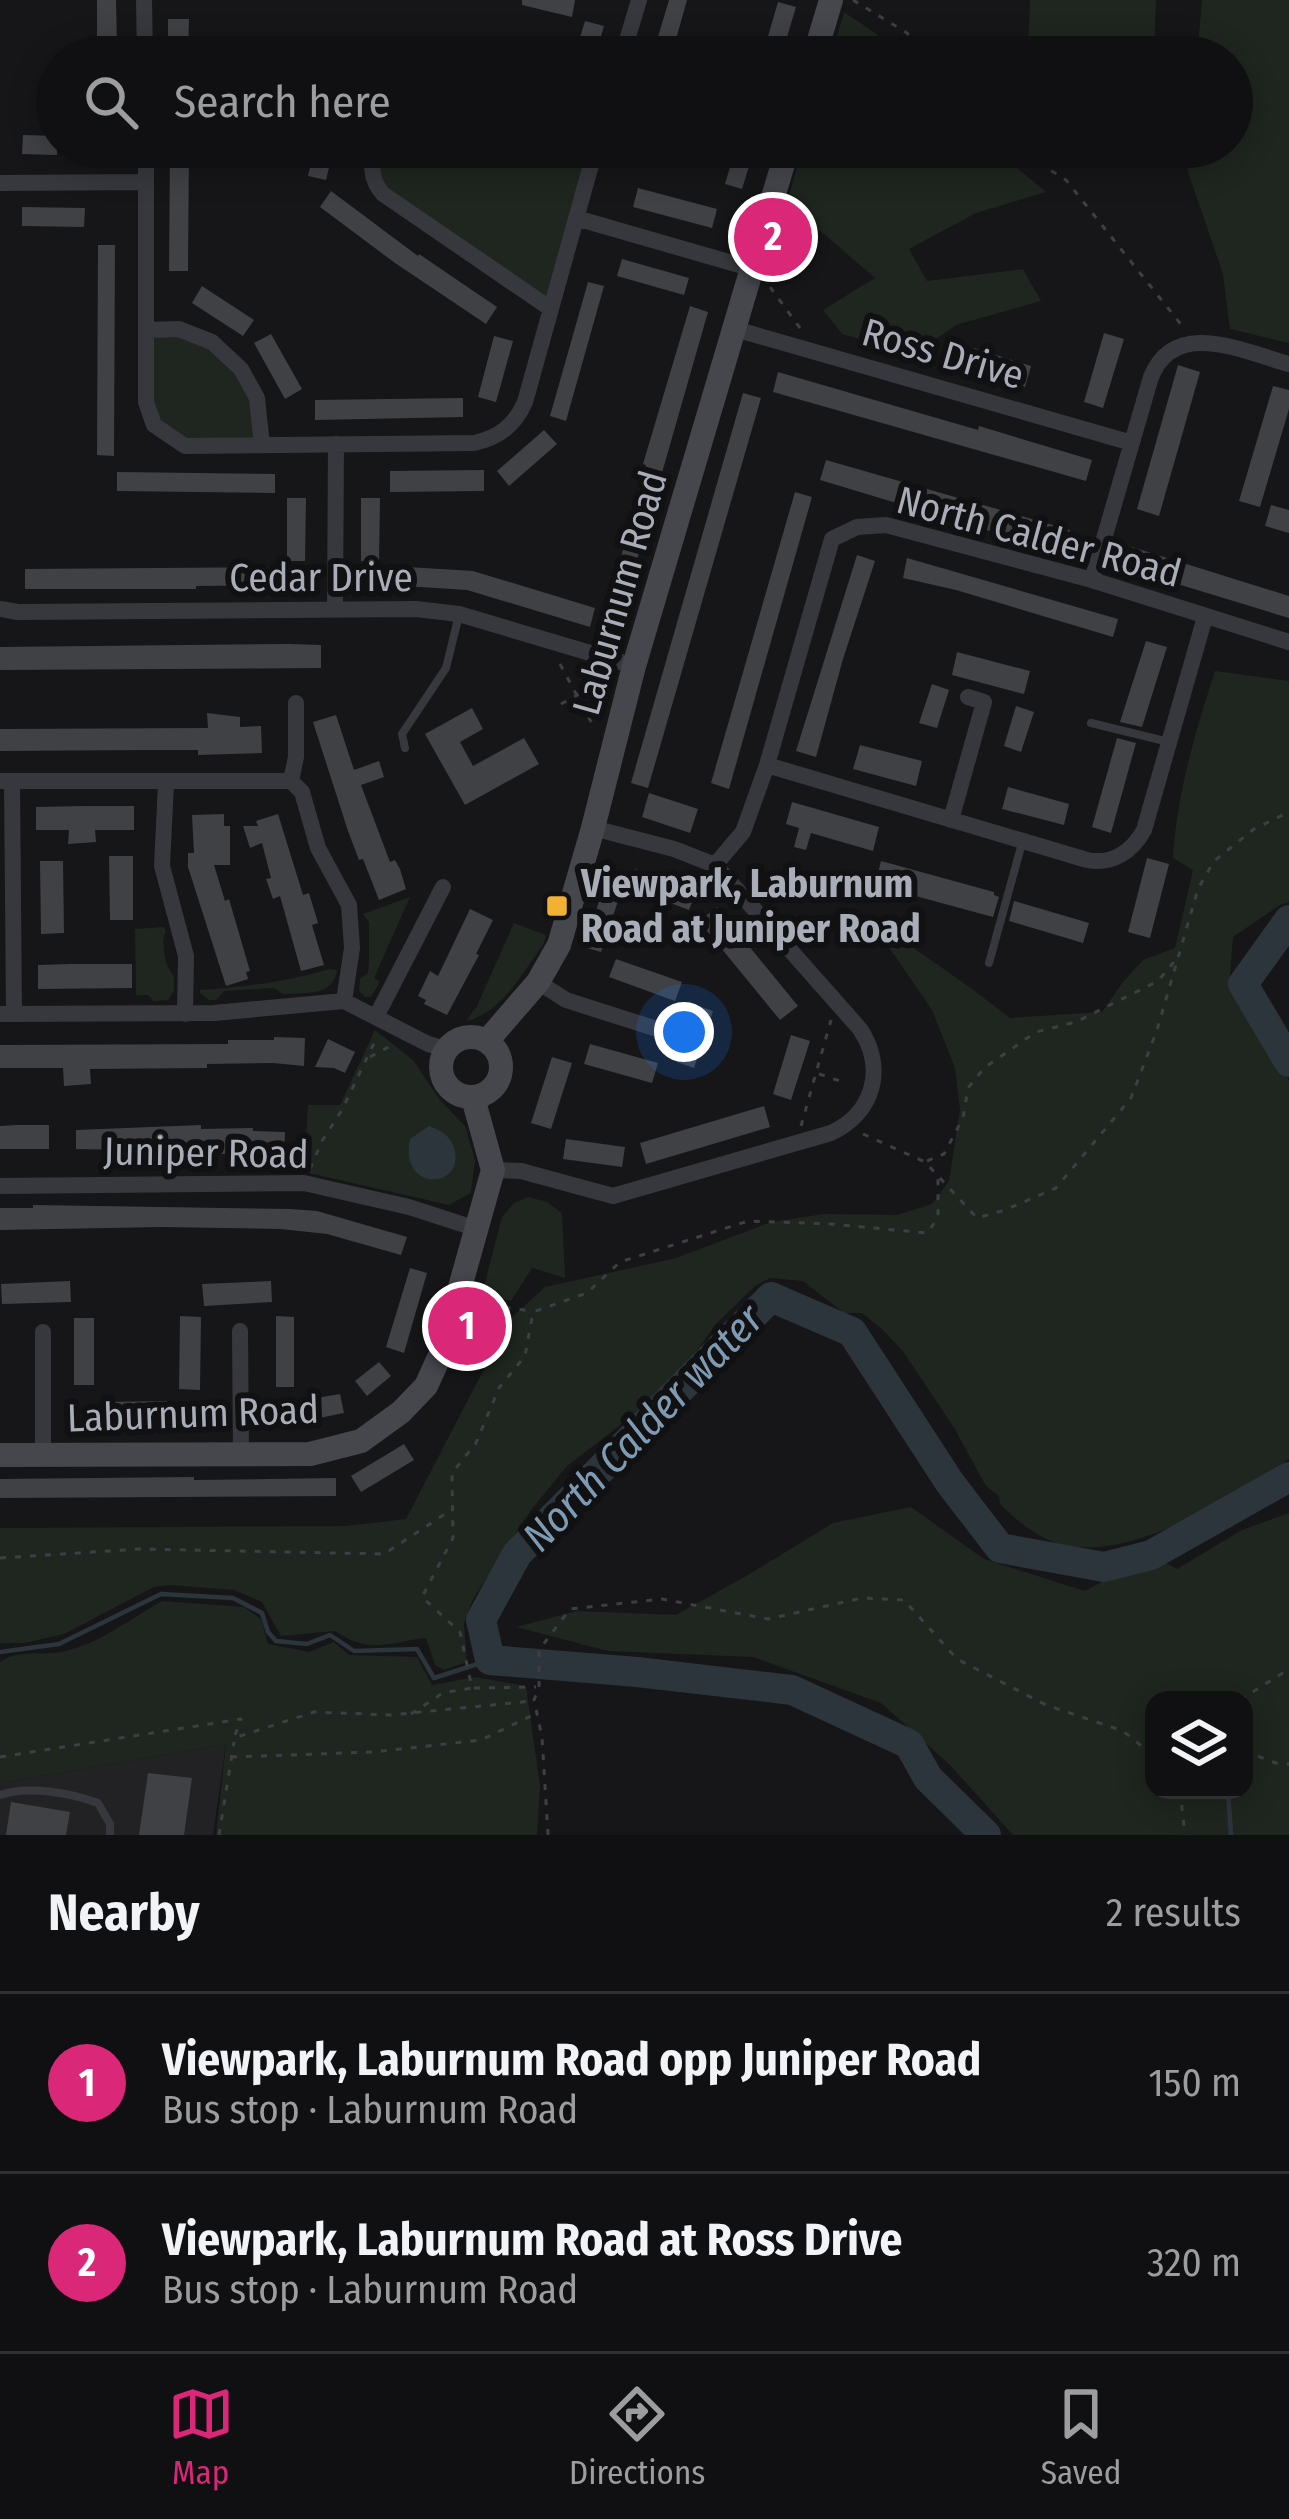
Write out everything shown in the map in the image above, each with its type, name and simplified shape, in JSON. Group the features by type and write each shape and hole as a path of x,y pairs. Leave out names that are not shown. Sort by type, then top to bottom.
{"street":[{"path":"144,0 145,36"},
{"path":"628,36 639,0"},
{"path":"820,36 831,0"},
{"path":"146,168 146,402 154,425 184,446 474,442 502,433 525,402 590,168"},
{"path":"372,168 383,194 551,309"},
{"name":"Laburnum Road","path":"487,1041 538,982 559,945 634,666 782,168"},
{"path":"0,183 146,182"},
{"path":"577,218 753,268"},
{"path":"146,330 179,328 212,342 242,369 257,398 262,445"},
{"name":"Ross Drive","path":"735,329 1132,443"},
{"path":"1092,580 1154,369 1171,350 1192,341 1207,342 1289,364"},
{"path":"335,609 336,444"},
{"name":"North Calder Road","path":"715,865 743,832 832,539 857,526 886,525 1092,580 1289,643"},
{"name":"Cedar Drive","path":"0,610 416,609 459,614 634,666"},
{"path":"767,765 1098,862 1124,854 1144,830 1205,617"},
{"path":"951,820 984,702 968,698"},
{"path":"291,781 296,703"},
{"path":"344,1000 352,949 349,905 318,848 302,792 291,781 6,781 7,1014 185,1013 344,1000 446,1049"},
{"path":"166,783 162,866 186,956 185,1013"},
{"path":"473,1098 493,1171 521,1172 613,1196 796,1145 845,1126 867,1101 874,1065 867,1040 715,865 593,828"},
{"path":"381,1019 442,887"},
{"path":"538,982 566,1000 660,1030"},
{"path":"463,1038 487,1041 497,1050 501,1069 493,1087 473,1098 456,1094 442,1078 446,1049 463,1038"},
{"name":"Laburnum Road","path":"0,1454 310,1454 362,1441 426,1386 442,1351 493,1171"},
{"name":"Juniper Road","path":"0,1186 304,1183 409,1207 477,1229"},
{"path":"240,1331 241,1455"},
{"path":"43,1332 43,1454"}],"lane":[{"path":"405,748 402,734 446,668 459,614"},
{"path":"1091,723 1169,742"},
{"path":"989,963 1022,842"},
{"path":"0,1795 11,1791 75,1795 98,1803 110,1824 110,1835"}],"path":[{"path":"853,0 909,36"},
{"path":"1047,168 1066,180 1192,341"},
{"path":"753,268 818,353"},
{"path":"546,640 611,757"},
{"path":"561,704 634,666"},
{"path":"845,1126 926,1162 976,1219 1057,1188 1131,1097 1157,1030 1198,889 1214,860 1254,829 1289,812"},
{"path":"926,1162 944,1154 963,1118 968,1088 984,1068 1036,1032 1076,1022 1158,981 1180,955"},
{"path":"796,1145 836,1002"},
{"path":"304,1183 367,1059 381,1019"},
{"path":"367,1059 411,1035"},
{"path":"816,1073 840,1081"},
{"path":"457,1300 533,1312 587,1293 620,1262 748,1221 927,1233 938,1218 938,1176"},
{"path":"472,1688 460,1632 422,1597 452,1538 452,1473 476,1443 499,1388 525,1356 533,1312"},
{"path":"0,1558 140,1550 384,1554 452,1509"},
{"path":"548,1835 542,1737 534,1700 539,1686 538,1650 570,1609 662,1599 768,1619 862,1598 904,1600 957,1659 1046,1705 1124,1731 1145,1748"},
{"path":"1253,1692 1289,1670"},
{"path":"411,1714 443,1693 539,1686"},
{"path":"234,1738 314,1712 411,1714 534,1700"},
{"path":"231,1757 374,1752 481,1740 536,1714"},
{"path":"0,1756 242,1719 234,1738 219,1835"},
{"path":"1253,1754 1289,1764"},
{"path":"1181,1799 1185,1835"}],"shaded area":[{"path":"1030,0 1156,0 1155,36 1029,36"},
{"path":"1202,0 1289,0 1289,343 1230,329 1223,274 1188,172 1188,168 1253,168 1253,36 1199,36"},
{"path":"844,12 879,36 837,36"},
{"path":"378,168 590,168 551,309 378,188"},
{"path":"797,168 1017,168 1046,192 976,213 909,249 927,281 1023,269 1041,301 956,325 930,343 893,349 842,334 823,310 875,278 787,202"},
{"path":"179,329 241,369 262,445 185,446 154,425 146,330"},
{"path":"1215,671 1289,681 1289,902 1233,937 1230,977 1289,1081 1289,1459 1211,1507 1151,1535 1091,1547 1054,1542 1029,1529 1000,1504 953,1426 884,1331 862,1313 844,1313 803,1281 770,1278 755,1286 717,1323 669,1388 567,1466 531,1510 473,1599 464,1623 467,1662 444,1670 435,1665 426,1638 369,1645 335,1631 281,1636 262,1602 234,1590 171,1585 154,1587 64,1634 0,1643 0,1528 346,1526 406,1519 510,1319 545,1287 676,1258 771,1222 824,1214 897,1215 932,1204 949,1181 960,1110 955,1068 932,1010 867,915 1010,1018 1102,1012 1143,960 1175,948 1193,870 1173,858 1178,810"},
{"path":"410,897 374,978 380,982 371,997 365,997 359,991 369,963 369,922 363,914"},
{"path":"514,923 546,935 543,945 501,1001 466,1021 477,1006"},
{"path":"164,927 164,954 174,976 174,991 168,1000 154,1001 148,995 136,995 135,929"},
{"path":"337,970 335,978 317,991 224,991 216,1000 200,993 200,990"},
{"path":"375,1030 413,1060 465,1126 475,1160 471,1193 449,1205 304,1172 308,1105 340,1105"},
{"path":"429,1126 446,1135 455,1152 455,1164 441,1178 421,1176 409,1156 410,1139"},
{"path":"529,1197 562,1213 565,1278 532,1268 511,1301 482,1294 502,1217 514,1203"},
{"path":"911,1507 984,1559 1085,1591 1151,1555 1177,1569 1242,1530 1289,1513 1289,1835 1013,1835 950,1765 881,1703 753,1657 608,1651 516,1627 577,1611 676,1615 833,1523"},
{"path":"162,1601 244,1607 261,1619 268,1644 309,1652 334,1642 349,1655 417,1657 432,1685 475,1677 526,1686 540,1786 537,1835 216,1835 226,1744 0,1783 0,1662 15,1655 79,1647"},
{"path":"226,1744 213,1835 0,1835 0,1783"}],"building":[{"path":"97,0 116,0 117,36 97,36"},
{"path":"522,0 575,0 572,17 522,5"},
{"path":"669,0 687,0 677,36 658,36"},
{"path":"778,2 796,7 787,36 768,36"},
{"path":"168,19 189,19 189,36 168,36"},
{"path":"585,21 604,26 601,36 580,36"},
{"path":"23,135 36,135 36,154 22,154"},
{"path":"170,168 189,168 188,271 169,271"},
{"path":"310,168 329,168 326,180 308,176"},
{"path":"730,168 748,168 742,189 725,184"},
{"path":"638,188 717,209 712,228 633,207"},
{"path":"331,191 497,307 486,324 320,207"},
{"path":"22,207 85,208 84,227 22,226"},
{"path":"98,245 115,245 114,456 97,455"},
{"path":"622,259 689,278 684,295 617,276"},
{"path":"588,282 604,286 566,421 550,416"},
{"path":"202,286 254,320 243,336 192,303"},
{"path":"690,306 708,312 623,609 608,605"},
{"path":"1104,333 1124,339 1103,408 1084,402"},
{"path":"271,334 302,389 285,399 254,343"},
{"path":"494,336 513,341 496,402 478,397"},
{"path":"974,348 1031,366 1025,387 967,370"},
{"path":"1178,365 1200,372 1159,516 1137,509"},
{"path":"778,372 1092,460 1086,481 773,392"},
{"path":"1273,386 1289,390 1289,409 1260,507 1239,501"},
{"path":"743,393 761,398 648,788 631,783"},
{"path":"463,398 463,417 315,420 315,400"},
{"path":"544,430 557,444 509,486 497,471"},
{"path":"826,460 1070,530 1063,553 820,480"},
{"path":"484,470 484,491 390,492 390,471"},
{"path":"117,472 275,474 275,493 117,491"},
{"path":"795,492 812,497 729,789 711,783"},
{"path":"287,498 306,498 305,561 287,561"},
{"path":"361,498 380,498 379,562 361,561"},
{"path":"1271,505 1289,510 1289,533 1265,526"},
{"path":"1132,547 1289,596 1289,618 1125,568"},
{"path":"857,555 875,561 816,757 796,751"},
{"path":"907,558 1118,619 1113,637 903,578"},
{"path":"391,566 473,571 595,608 590,627 467,590 390,585"},
{"path":"273,567 273,585 25,589 25,569"},
{"path":"1146,641 1167,647 1142,727 1120,722"},
{"path":"321,645 321,668 0,670 0,647"},
{"path":"957,652 1030,671 1024,694 952,675"},
{"path":"932,684 949,690 937,728 919,723"},
{"path":"1016,706 1034,712 1021,752 1004,746"},
{"path":"472,708 483,729 460,742 473,766 524,738 539,764 465,805 425,734"},
{"path":"207,713 240,717 240,727 261,726 262,753 0,751 0,729 208,728"},
{"path":"336,715 354,770 379,761 384,777 361,785 390,862 395,860 406,889 379,900 348,831 313,722"},
{"path":"1117,738 1136,743 1111,833 1092,827"},
{"path":"860,745 922,761 916,786 853,769"},
{"path":"1008,787 1069,804 1064,825 1002,809"},
{"path":"649,793 698,809 690,833 642,817"},
{"path":"792,802 879,827 873,851 811,833 806,850 794,847 799,828 786,824"},
{"path":"134,806 134,830 95,830 96,842 68,844 69,830 36,830 36,807"},
{"path":"224,814 224,826 230,826 230,865 214,865 250,971 246,972 248,979 226,986 188,867 188,853 194,853 192,815"},
{"path":"278,814 303,895 309,893 318,923 312,925 324,965 301,971 280,896 273,899 266,879 271,878 262,843 250,848 243,826 258,826 256,821"},
{"path":"109,856 133,856 133,920 110,920"},
{"path":"1147,858 1169,864 1150,938 1128,932"},
{"path":"40,861 63,861 64,933 41,934"},
{"path":"881,861 994,892 999,897 993,917 875,885"},
{"path":"635,869 696,892 689,910 628,887"},
{"path":"605,883 622,889 601,952 584,947"},
{"path":"1014,901 1089,923 1083,943 1009,921"},
{"path":"717,907 798,1006 780,1020 699,921"},
{"path":"470,909 493,920 447,1015 418,996 430,971 438,976"},
{"path":"616,959 682,982 675,1001 609,977"},
{"path":"132,964 132,988 38,989 38,965"},
{"path":"696,1005 713,1011 694,1068 677,1062"},
{"path":"791,1035 810,1041 791,1100 773,1094"},
{"path":"305,1038 304,1066 90,1069 91,1084 64,1086 63,1068 0,1068 0,1045 228,1044 228,1040"},
{"path":"328,1039 355,1052 345,1073 315,1067"},
{"path":"590,1044 658,1063 652,1083 584,1064"},
{"path":"552,1057 572,1063 551,1129 531,1123"},
{"path":"764,1106 770,1127 646,1164 640,1143"},
{"path":"49,1125 49,1149 0,1149 0,1126"},
{"path":"201,1125 201,1129 285,1132 284,1168 267,1168 267,1152 76,1149 76,1130"},
{"path":"566,1139 625,1147 622,1167 563,1159"},
{"path":"0,1208 317,1211 407,1237 401,1255 327,1234 281,1229 0,1230"},
{"path":"410,1268 427,1273 404,1353 386,1347"},
{"path":"70,1281 71,1302 2,1304 1,1284"},
{"path":"271,1281 272,1302 204,1306 202,1284"},
{"path":"180,1316 201,1317 200,1390 179,1389"},
{"path":"276,1316 294,1317 294,1387 276,1387"},
{"path":"74,1318 94,1318 94,1385 74,1385"},
{"path":"379,1362 391,1376 367,1396 355,1381"},
{"path":"340,1394 344,1413 314,1419 310,1399"},
{"path":"170,1401 171,1422 103,1422 103,1402"},
{"path":"404,1444 414,1460 361,1492 351,1476"},
{"path":"336,1478 336,1496 0,1498 0,1479"},
{"path":"148,1773 192,1778 184,1835 139,1835"},
{"path":"11,1802 70,1812 66,1835 6,1835"}],"waterway":[{"name":"North Calder water","path":"1289,920 1243,984 1289,1062"},
{"name":"North Calder water","path":"986,1835 928,1778 909,1744 792,1690 490,1660 481,1620 517,1554 771,1297 852,1332 950,1483 1000,1548 1104,1567 1151,1555 1289,1477"},
{"path":"0,1652 59,1644 161,1594 233,1598 262,1613 276,1641 307,1644 330,1635 354,1651 417,1649 434,1678 490,1660"},
{"path":"1229,1799 1231,1835"}],"place":[{"name":"Viewpark, Laburnum Road at Ross Drive","path":"773,237"},
{"name":"Viewpark, Laburnum Road at Juniper Road","path":"557,906"},
{"name":"Viewpark, Laburnum Road opp Juniper Road","path":"467,1326"}]}
